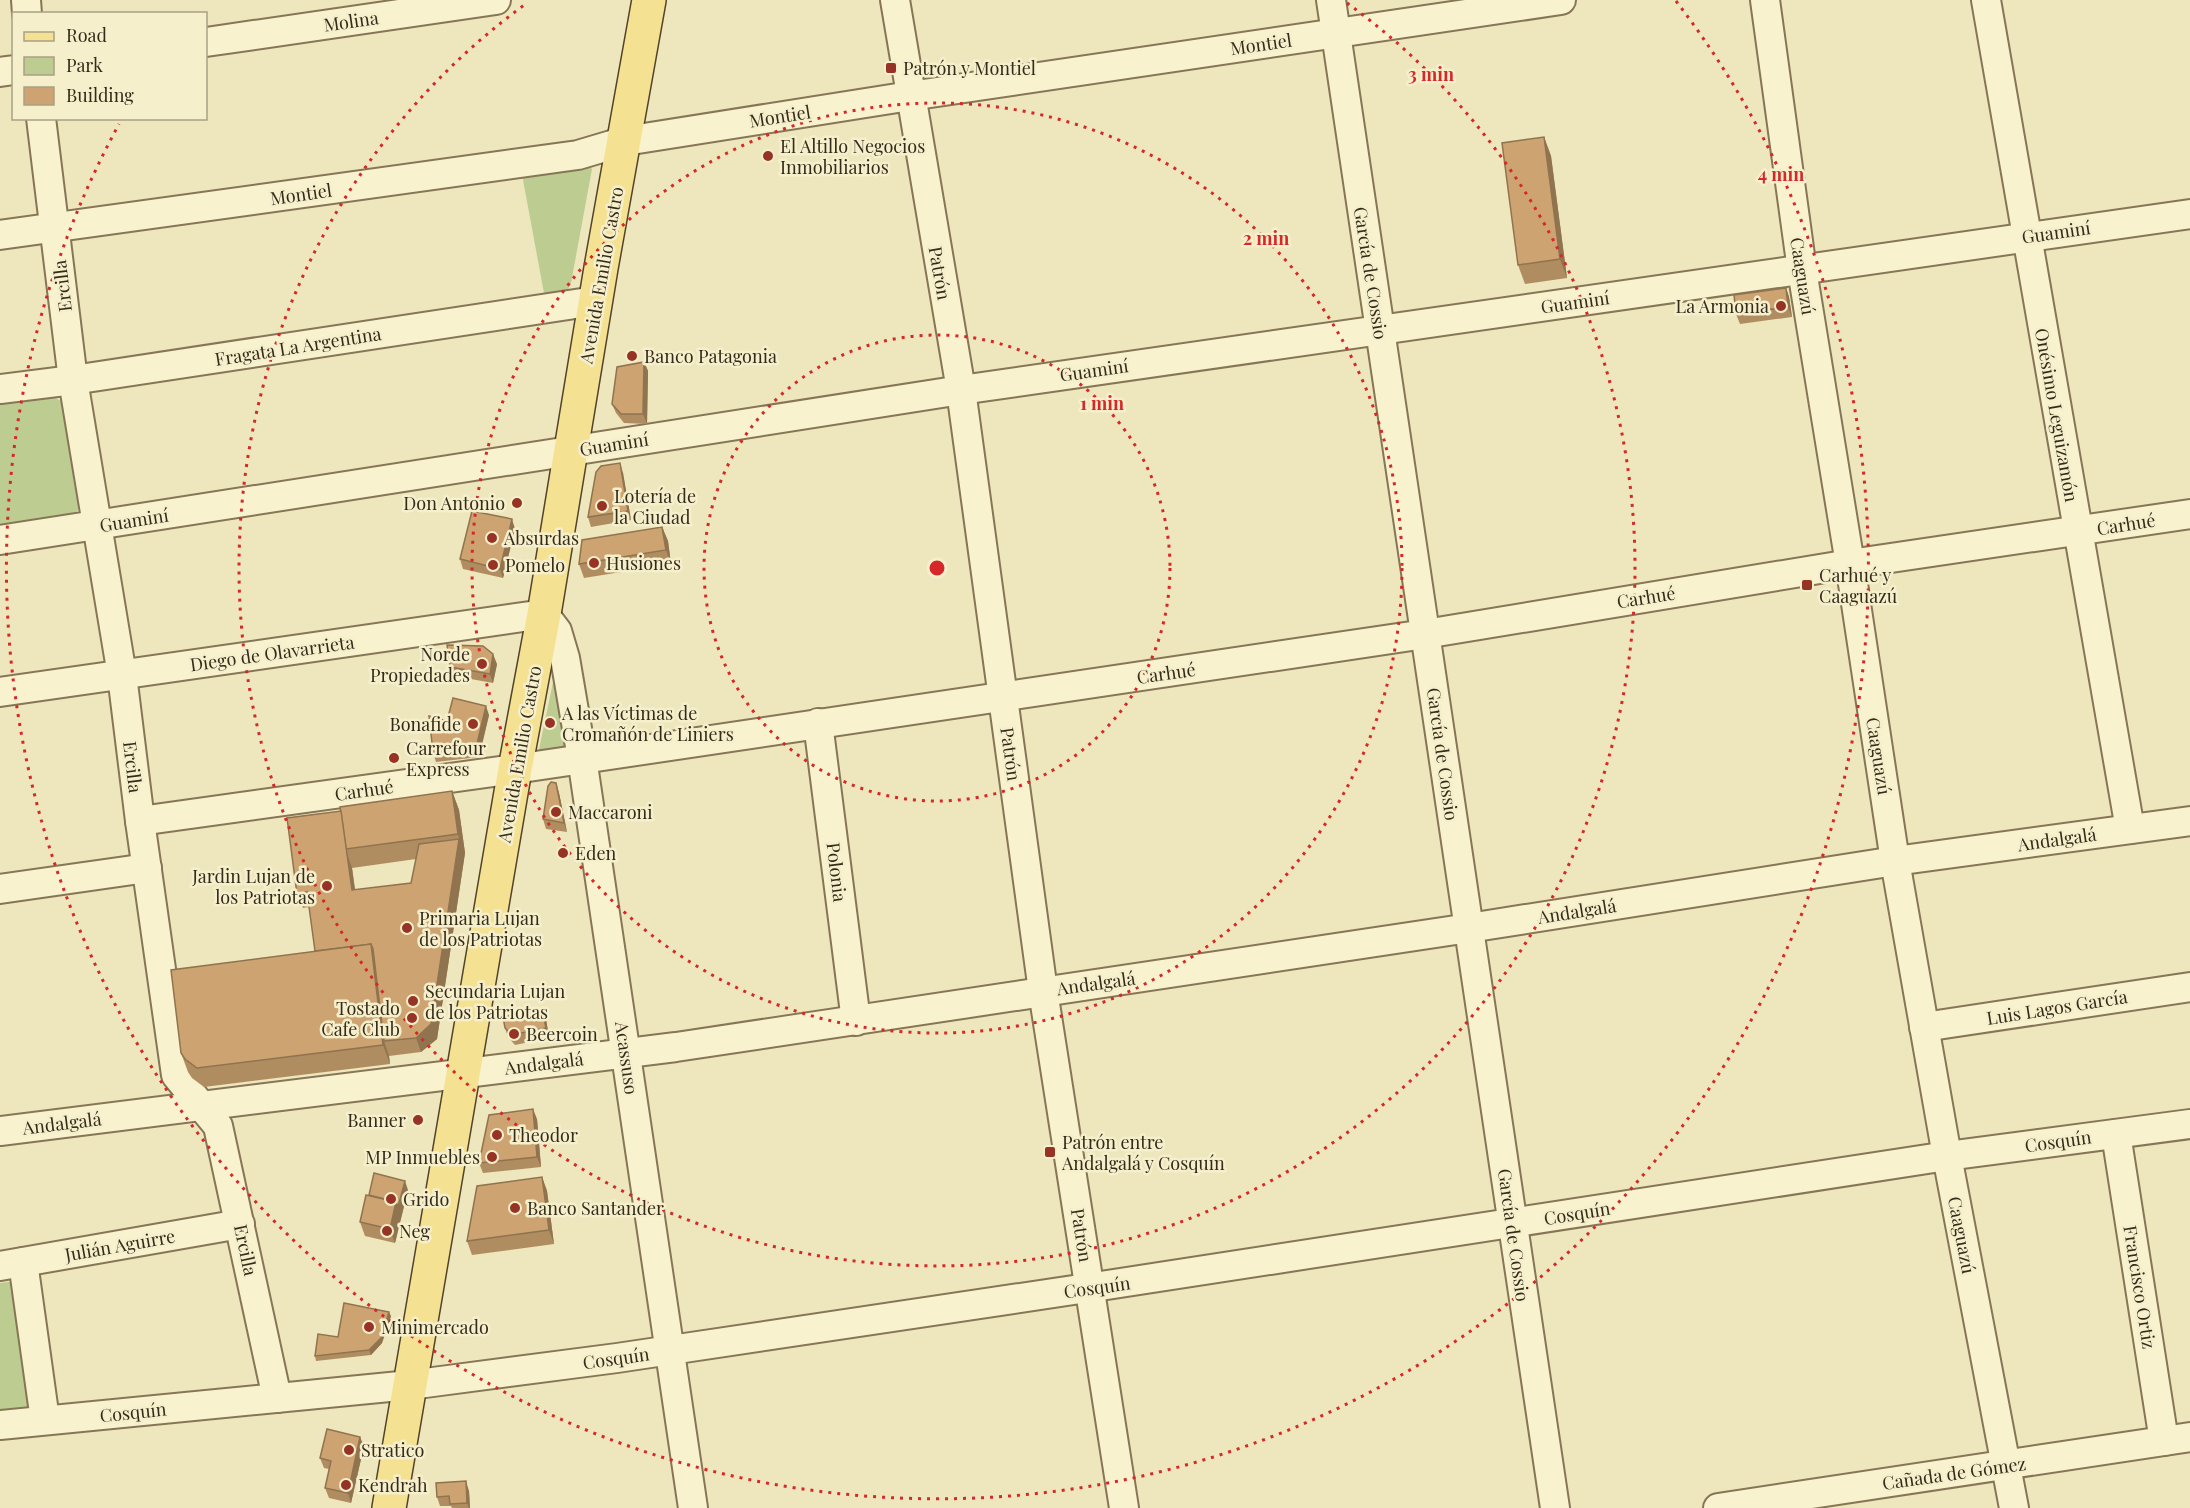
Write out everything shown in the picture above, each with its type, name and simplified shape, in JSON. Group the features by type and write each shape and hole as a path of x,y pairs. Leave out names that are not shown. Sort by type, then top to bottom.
{"main road":[{"name":"Avenida Emilio Castro","path":"389,1508 515,769 544,614 595,301 649,0"}],"street":[{"name":"Molina","path":"207,42 496,0"},
{"name":"Patrón","path":"895,0 961,390 1043,991 1124,1508"},
{"name":"García de Cossio","path":"1331,0 1555,1508"},
{"name":"Montiel","path":"0,235 578,155 625,141 910,96 1561,0"},
{"name":"Caaguazú","path":"1765,0 1802,270 1895,861 1923,1027 2014,1508"},
{"name":"Onésimo Leguizamón","path":"1986,0 2025,236 2079,531 2130,830"},
{"name":"Ercilla","path":"41,120 73,380 122,675 176,1075 218,1126 278,1398"},
{"name":"Guaminí","path":"0,540 961,390 2190,214"},
{"name":"Fragata La Argentina","path":"0,388 73,380 595,301"},
{"name":"Carhué","path":"140,821 515,769 1425,634 1850,564 2190,514"},
{"name":"Diego de Olavarrieta","path":"0,692 544,614"},
{"name":"Acassuso","path":"544,614 557,631 565,658 582,758 693,1508"},
{"name":"Polonia","path":"818,723 856,1020"},
{"name":"Andalgalá","path":"0,1131 627,1053 1469,928 1895,861 2190,821"},
{"path":"0,889 147,868"},
{"name":"Luis Lagos García","path":"1923,1027 2190,987"},
{"name":"Cosquín","path":"0,1425 410,1385 669,1350 1090,1288 1947,1156 2190,1124"},
{"name":"Francisco Ortiz","path":"2116,1134 2177,1439"},
{"name":"Julián Aguirre","path":"12,1264 240,1224"},
{"path":"12,1264 45,1420"},
{"name":"Cañada de Gómez","path":"1718,1508 2177,1439"}],"green space":[{"path":"586,160 592,169 571,283 568,290 544,293 521,169"},
{"path":"51,395 64,403 82,504 69,523 0,532 0,401"},
{"path":"556,668 571,749 538,754"},
{"path":"16,1281 31,1412 0,1415 0,1283"}],"building":[{"path":"1544,137 1560,259 1518,265 1502,143"},
{"path":"1786,288 1788,307 1736,314 1734,295"},
{"path":"644,362 643,414 621,414 612,404 617,367"},
{"path":"620,463 628,511 588,517 596,472 601,466"},
{"path":"472,511 512,519 500,569 460,559"},
{"path":"662,527 666,550 579,564 582,540"},
{"path":"447,645 483,646 493,654 490,674 450,667"},
{"path":"453,698 486,706 476,748 433,752 429,716 447,721"},
{"name":"Maccaroni","path":"551,782 556,783 564,823 543,819 548,786"},
{"path":"452,791 458,834 346,849 340,807"},
{"path":"341,811 352,890 411,883 419,844 459,839 431,1024 416,1038 384,1041 371,944 315,951 307,892 297,894 287,818"},
{"path":"371,944 383,1045 197,1068 181,1053 171,970"},
{"path":"542,1009 546,1028 512,1035 505,1028 503,1017"},
{"path":"533,1109 537,1157 479,1163 489,1115"},
{"path":"374,1173 405,1181 398,1207 396,1202 369,1195"},
{"path":"542,1177 549,1230 467,1241 477,1186"},
{"path":"366,1195 396,1202 390,1229 360,1222"},
{"path":"344,1303 389,1312 381,1338 369,1350 315,1356 318,1334 338,1337"},
{"path":"327,1429 360,1437 348,1493 325,1488 331,1461 320,1458"},
{"path":"466,1481 467,1503 450,1504 449,1496 437,1497 436,1483"}],"place":[{"name":"Patrón y Montiel","path":"891,68"},
{"name":"El Altillo Negocios Inmobiliarios","path":"768,156"},
{"name":"La Armonia","path":"1781,306"},
{"name":"Banco Patagonia","path":"632,356"},
{"name":"Don Antonio","path":"517,503"},
{"name":"Lotería de la Ciudad","path":"602,506"},
{"name":"Absurdas","path":"492,538"},
{"name":"Husiones","path":"594,563"},
{"name":"Pomelo","path":"493,565"},
{"name":"Carhué y Caaguazú","path":"1807,585"},
{"name":"Norde Propiedades","path":"482,664"},
{"name":"A las Víctimas de Cromañón de Liniers","path":"550,723"},
{"name":"Bonafide","path":"473,724"},
{"name":"Carrefour Express","path":"394,758"},
{"name":"Maccaroni","path":"556,812"},
{"name":"Eden","path":"563,853"},
{"name":"Jardin Lujan de los Patriotas","path":"327,886"},
{"name":"Primaria Lujan de los Patriotas","path":"407,928"},
{"name":"Secundaria Lujan de los Patriotas","path":"413,1001"},
{"name":"Tostado Cafe Club","path":"412,1018"},
{"name":"Beercoin","path":"514,1034"},
{"name":"Banner","path":"418,1120"},
{"name":"Theodor","path":"497,1135"},
{"name":"Patrón entre Andalgalá y Cosquín","path":"1050,1152"},
{"name":"MP Inmuebles","path":"492,1157"},
{"name":"Grido","path":"391,1199"},
{"name":"Banco Santander","path":"515,1208"},
{"name":"Neg","path":"387,1231"},
{"name":"Minimercado","path":"369,1327"},
{"name":"Stratico","path":"349,1450"},
{"name":"Kendrah","path":"346,1485"}]}
